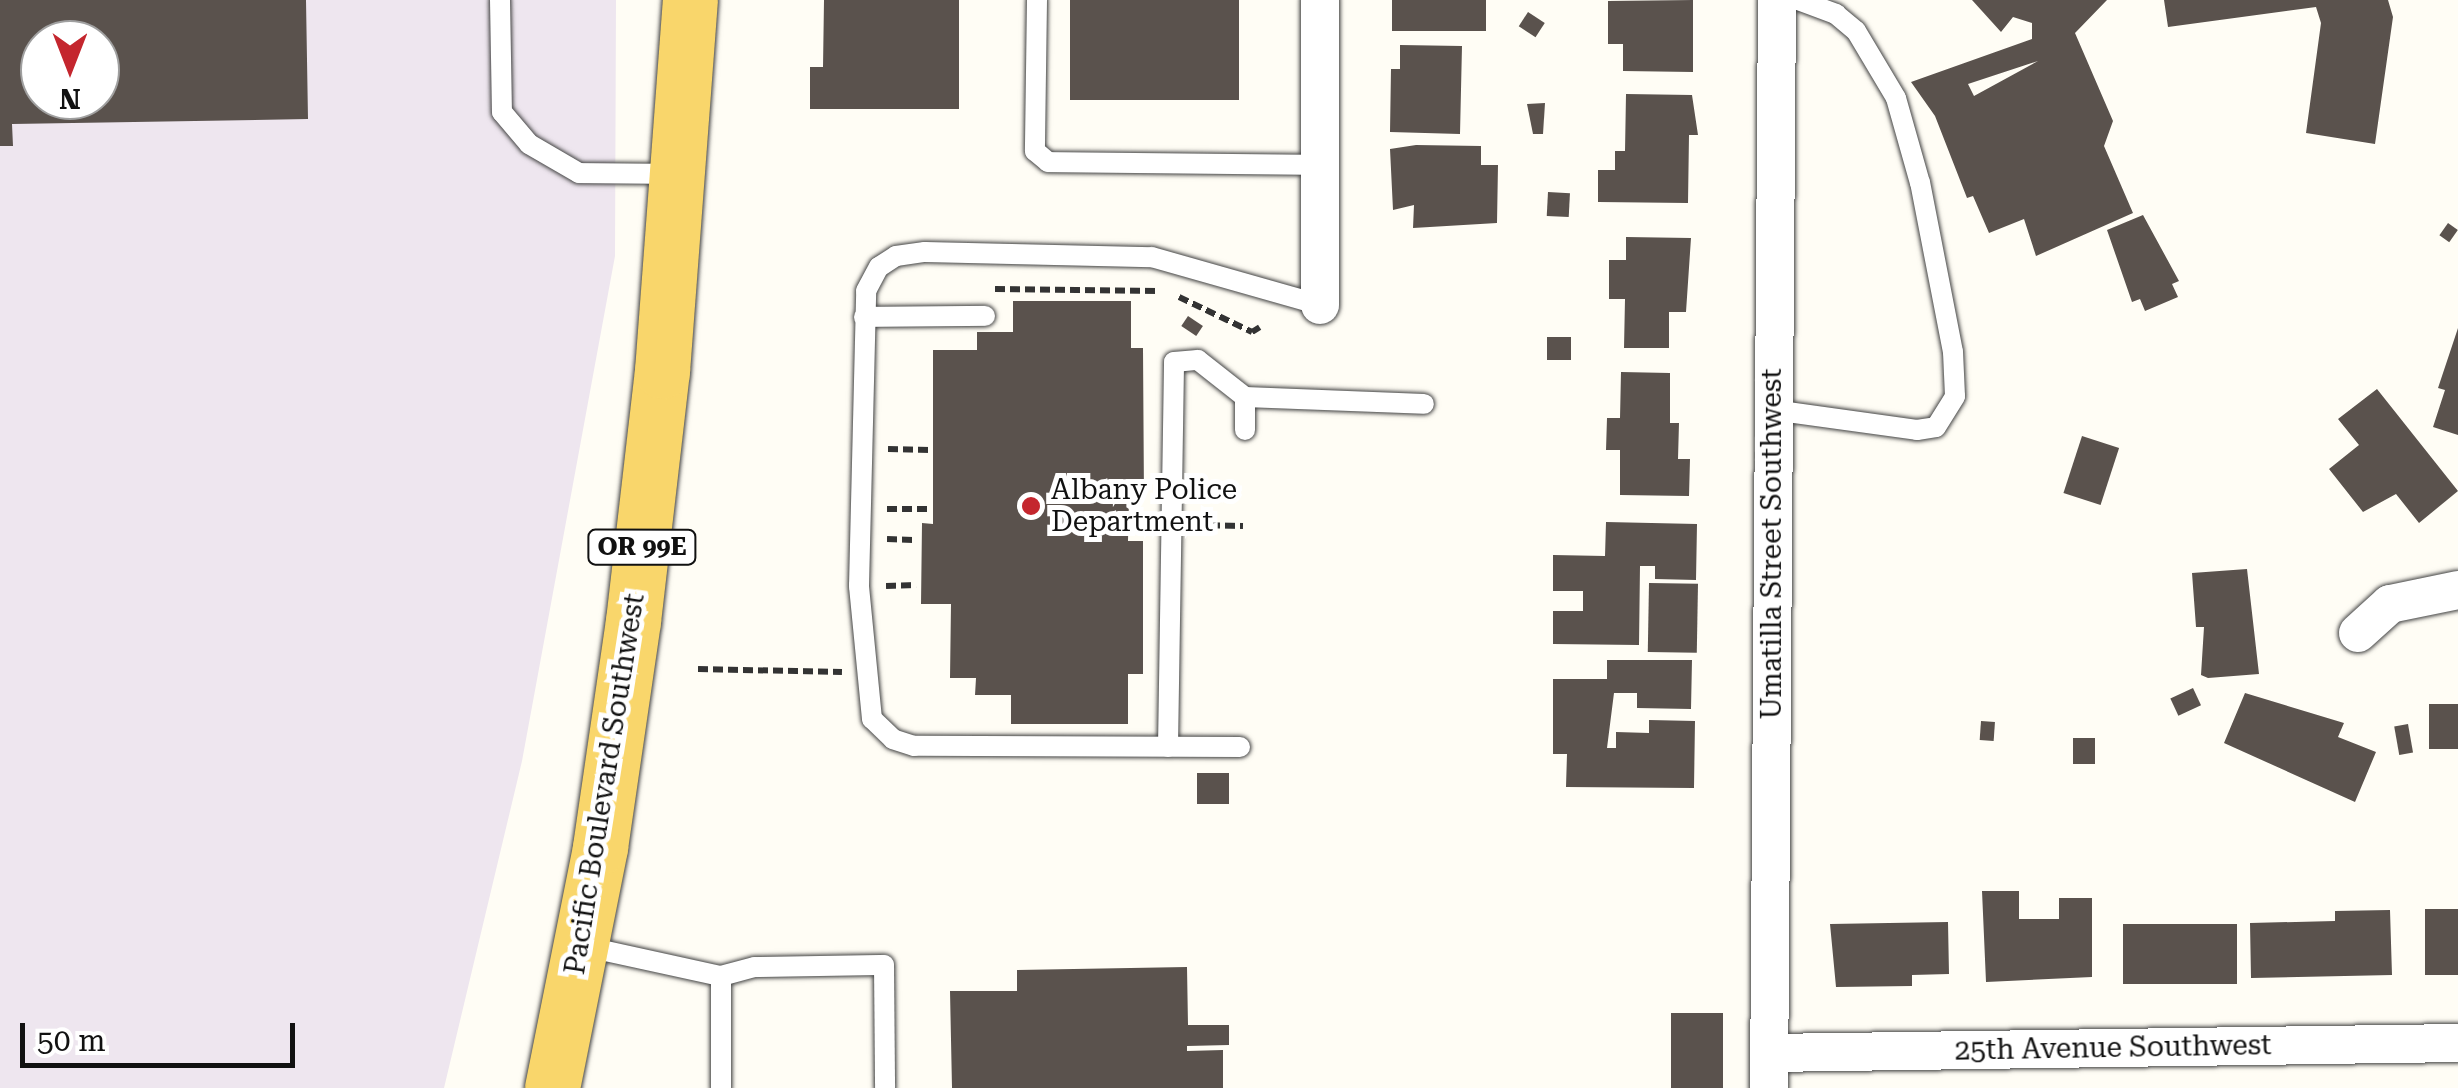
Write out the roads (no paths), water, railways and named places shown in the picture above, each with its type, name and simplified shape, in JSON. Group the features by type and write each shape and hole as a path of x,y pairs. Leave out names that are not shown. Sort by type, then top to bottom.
{"main road":[{"name":"Pacific Boulevard Southwest","path":"552,1088 581,946 644,535 690,0"}],"street":[{"path":"1320,0 1320,305"},
{"name":"Umatilla Street Southwest","path":"1769,1071 1777,0"},
{"path":"2358,633 2390,604 2458,590"},
{"name":"25th Avenue Southwest","path":"1769,1071 2458,1043"}],"lane":[{"path":"500,0 502,112 529,144 578,173 677,174"},
{"path":"1037,0 1035,151 1048,162 1320,165"},
{"path":"1773,410 1917,430 1936,427 1955,396 1920,183 1896,98 1856,30 1836,14 1798,0"},
{"path":"1240,748 914,746 893,739 872,720 860,631 866,292 878,267 896,256 925,252 1152,257 1320,305"},
{"path":"864,317 985,316"},
{"path":"1168,748 1174,362 1198,360 1245,397 1424,404"},
{"path":"1245,397 1245,430"},
{"path":"581,946 721,976 755,967 884,965 885,1088"},
{"path":"721,976 722,1088"}],"place":[{"name":"Albany Police Department","path":"1031,506"}]}
